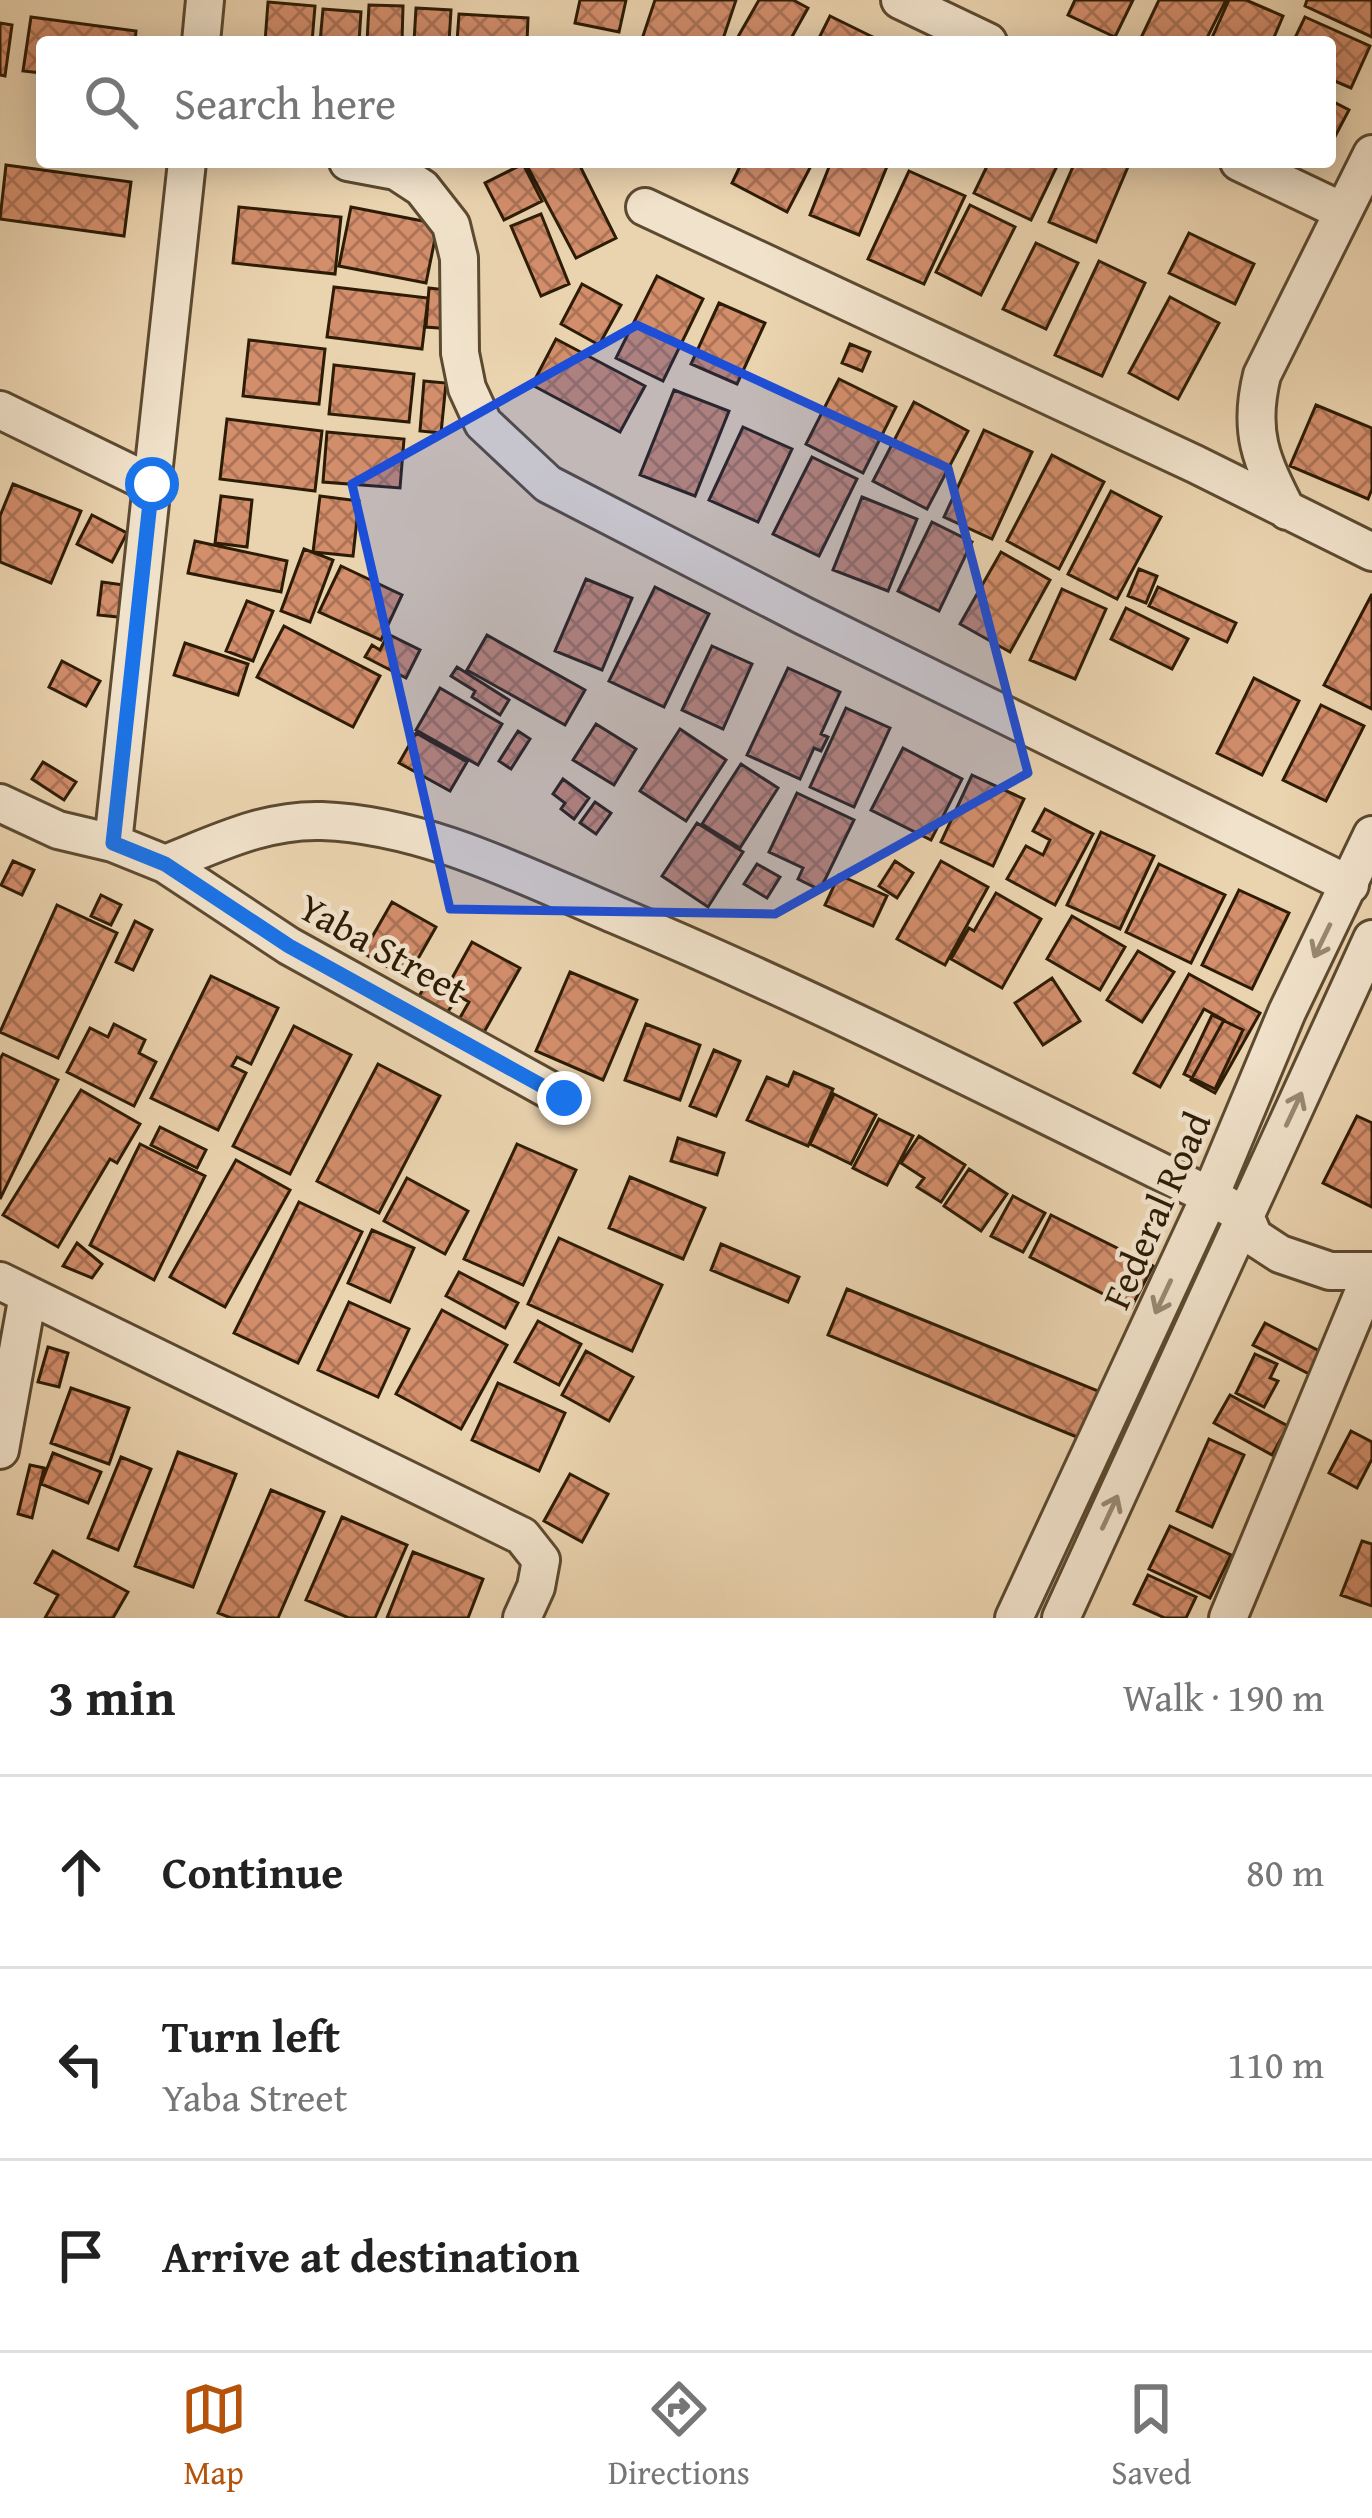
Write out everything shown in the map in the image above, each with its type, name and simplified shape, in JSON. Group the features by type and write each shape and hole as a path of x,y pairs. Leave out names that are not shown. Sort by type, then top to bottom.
{"street":[{"path":"202,36 205,0"},
{"path":"900,0 975,36"},
{"path":"1287,511 1261,461 1253,412 1262,375 1372,154"},
{"path":"113,843 186,168"},
{"path":"380,168 396,171 422,188 452,225 459,258 460,352 467,388 483,423 548,484 1350,885"},
{"path":"1251,168 1342,212"},
{"path":"644,207 1372,552"},
{"path":"0,410 152,484"},
{"name":"Yaba Street","path":"0,803 58,830 113,843 165,864 289,946 564,1098"},
{"path":"165,864 269,823 321,820 382,827 474,854 775,982 1210,1196 1245,1216 1254,1237 1280,1254 1330,1270 1372,1272 1228,1618"},
{"name":"Federal Road","path":"1014,1618 1210,1196 1287,1012 1372,835"},
{"path":"1061,1618 1372,939"},
{"path":"0,1450 14,1288 522,1536 541,1560 536,1587 522,1618"}],"highlighted area":[{"path":"637,325 948,468 1028,773 775,914 450,909 352,484"}],"building":[{"path":"580,0 626,0 619,32 575,23"},
{"path":"655,0 736,0 724,36 643,36"},
{"path":"759,0 793,0 808,8 792,36 738,36"},
{"path":"1075,0 1133,0 1115,36 1068,15"},
{"path":"1159,0 1226,0 1208,36 1142,36"},
{"path":"1229,0 1246,0 1283,16 1275,36 1213,36"},
{"path":"1307,0 1372,0 1372,37 1305,6"},
{"path":"268,2 315,6 312,36 265,36"},
{"path":"369,5 403,6 402,36 367,36"},
{"path":"416,8 451,10 449,36 414,36"},
{"path":"323,9 361,12 359,36 321,36"},
{"path":"459,14 528,18 527,36 457,36"},
{"path":"830,16 871,36 820,36"},
{"path":"31,17 136,31 136,36 36,36 36,72 23,71"},
{"path":"1305,17 1370,46 1351,88 1336,82 1336,36 1296,36"},
{"path":"0,23 12,25 5,76 0,75"},
{"path":"1336,103 1349,110 1336,135"},
{"path":"6,165 131,182 124,236 0,219"},
{"path":"525,168 542,201 504,220 485,183"},
{"path":"528,168 581,168 616,238 576,258"},
{"path":"739,168 810,168 787,212 732,183"},
{"path":"829,168 886,168 859,235 810,215"},
{"path":"986,168 1056,168 1031,220 974,193"},
{"path":"1072,168 1127,168 1096,242 1049,222"},
{"path":"909,171 965,196 924,284 868,259"},
{"path":"970,205 1015,227 981,295 936,272"},
{"path":"239,207 341,217 335,274 233,263"},
{"path":"351,207 438,224 426,283 339,266"},
{"path":"541,214 569,284 541,296 511,226"},
{"path":"1189,233 1254,264 1235,304 1169,273"},
{"path":"1036,243 1078,263 1046,329 1003,309"},
{"path":"1099,261 1145,283 1102,376 1055,355"},
{"path":"657,276 703,299 663,381 616,358"},
{"path":"582,284 621,305 599,345 561,324"},
{"path":"334,287 428,298 422,349 327,337"},
{"path":"429,288 455,291 451,329 426,327"},
{"path":"1170,297 1219,323 1178,399 1129,373"},
{"path":"719,303 765,323 737,384 691,364"},
{"path":"556,339 645,386 620,432 532,385"},
{"path":"249,340 325,349 319,404 243,396"},
{"path":"850,344 870,352 862,371 842,363"},
{"path":"334,365 414,374 409,422 329,414"},
{"path":"839,379 896,407 863,473 806,444"},
{"path":"424,381 446,383 441,433 420,431"},
{"path":"674,390 729,411 695,496 640,475"},
{"path":"914,402 968,431 927,509 873,481"},
{"path":"1316,405 1372,428 1368,499 1290,466"},
{"path":"227,419 322,431 315,491 220,479"},
{"path":"743,427 792,449 758,522 709,500"},
{"path":"984,430 1032,452 992,539 944,517"},
{"path":"327,432 404,439 400,488 323,482"},
{"path":"1052,455 1104,482 1059,569 1007,541"},
{"path":"812,457 857,479 819,556 773,534"},
{"path":"13,484 81,511 51,583 0,562 0,516"},
{"path":"1111,491 1161,517 1117,599 1068,574"},
{"path":"221,496 252,500 247,547 215,543"},
{"path":"320,496 359,501 353,556 313,552"},
{"path":"862,497 917,519 888,591 833,570"},
{"path":"92,515 127,533 112,562 77,544"},
{"path":"932,522 972,542 939,611 898,591"},
{"path":"195,541 287,561 281,592 188,573"},
{"path":"304,549 333,560 310,622 281,611"},
{"path":"1001,552 1050,580 1010,652 960,624"},
{"path":"341,566 402,595 381,640 319,612"},
{"path":"1139,569 1157,576 1146,603 1128,596"},
{"path":"586,579 632,598 602,670 555,651"},
{"path":"102,582 131,586 128,618 98,615"},
{"path":"655,587 709,614 664,707 609,681"},
{"path":"1158,587 1236,623 1227,642 1149,606"},
{"path":"1062,589 1106,609 1075,679 1030,660"},
{"path":"1372,594 1372,709 1324,685"},
{"path":"247,601 273,611 253,661 226,651"},
{"path":"1126,608 1188,639 1172,669 1111,639"},
{"path":"284,626 380,676 353,727 257,677"},
{"path":"388,634 420,650 406,678 365,657 372,645 380,650"},
{"path":"487,635 585,690 565,725 467,670"},
{"path":"185,643 248,664 238,695 174,675"},
{"path":"712,646 752,664 723,729 682,710"},
{"path":"62,661 100,681 86,706 49,687"},
{"path":"457,667 509,700 500,715 451,676"},
{"path":"788,668 840,692 821,734 828,737 821,751 814,748 800,779 747,755"},
{"path":"1254,678 1299,701 1262,775 1217,753"},
{"path":"440,688 502,724 478,765 416,730"},
{"path":"1321,705 1364,726 1326,801 1283,780"},
{"path":"846,708 890,728 854,807 810,787"},
{"path":"596,724 636,749 614,785 573,760"},
{"path":"680,729 726,760 686,821 640,791"},
{"path":"518,731 530,739 511,769 499,761"},
{"path":"416,733 467,762 450,791 399,763"},
{"path":"903,748 962,779 931,840 871,810"},
{"path":"43,762 76,782 64,800 32,779"},
{"path":"741,764 778,788 740,848 702,824"},
{"path":"972,775 1024,799 993,866 941,842"},
{"path":"563,779 589,798 574,819 553,794"},
{"path":"797,793 854,820 820,890 798,879 803,868 769,852"},
{"path":"595,802 611,813 596,834 580,823"},
{"path":"1045,809 1093,834 1055,905 1007,879 1026,846 1043,855 1050,840 1033,831"},
{"path":"697,823 743,852 708,907 662,876"},
{"path":"1101,832 1154,856 1120,929 1067,905"},
{"path":"13,861 34,870 22,895 1,885"},
{"path":"895,861 913,873 897,898 879,886"},
{"path":"941,861 988,887 945,965 897,939"},
{"path":"757,864 780,877 767,898 744,884"},
{"path":"1159,864 1225,895 1191,963 1126,932"},
{"path":"839,875 887,896 873,926 825,905"},
{"path":"1239,890 1289,913 1252,989 1202,965"},
{"path":"996,893 1041,919 1002,988 951,959"},
{"path":"101,895 121,905 111,925 91,916"},
{"path":"392,902 436,927 407,978 363,953"},
{"path":"57,905 117,933 58,1058 0,1032"},
{"path":"1072,916 1125,947 1100,990 1047,959"},
{"path":"135,921 152,930 133,970 116,962"},
{"path":"472,942 520,968 483,1034 458,1021 469,1002 446,989"},
{"path":"1138,951 1174,972 1142,1022 1107,1000"},
{"path":"570,972 637,1000 603,1080 536,1051"},
{"path":"1189,974 1260,1013 1215,1093 1191,1080 1224,1020 1204,1009 1160,1087 1134,1073"},
{"path":"211,976 278,1008 251,1064 237,1057 232,1066 246,1073 218,1130 151,1098"},
{"path":"1052,978 1080,1021 1043,1045 1015,1003"},
{"path":"429,980 457,999 446,1014 419,996"},
{"path":"1212,1015 1243,1030 1215,1089 1184,1074"},
{"path":"114,1024 145,1040 139,1053 156,1062 134,1106 67,1072 90,1028 108,1037"},
{"path":"646,1024 700,1045 680,1100 625,1080"},
{"path":"294,1026 351,1055 290,1174 233,1146"},
{"path":"714,1050 740,1061 716,1116 690,1106"},
{"path":"3,1054 58,1080 0,1199 0,1059"},
{"path":"378,1064 440,1096 379,1213 317,1181"},
{"path":"794,1072 833,1089 808,1146 747,1120 767,1077 788,1086"},
{"path":"81,1090 140,1124 117,1163 110,1159 58,1247 3,1215"},
{"path":"834,1094 876,1115 851,1164 810,1144"},
{"path":"1357,1116 1372,1123 1372,1207 1323,1183"},
{"path":"879,1119 913,1136 887,1185 853,1168"},
{"path":"160,1127 206,1150 197,1168 151,1145"},
{"path":"919,1136 965,1165 941,1202 917,1187 924,1178 901,1163"},
{"path":"678,1138 724,1153 717,1175 671,1161"},
{"path":"140,1144 205,1176 154,1280 90,1245"},
{"path":"517,1144 576,1170 523,1285 464,1259"},
{"path":"236,1160 290,1190 225,1307 170,1277"},
{"path":"969,1169 1007,1194 981,1231 944,1206"},
{"path":"630,1177 705,1208 683,1259 609,1228"},
{"path":"407,1178 468,1211 445,1254 384,1221"},
{"path":"1013,1196 1045,1213 1023,1252 991,1236"},
{"path":"299,1202 362,1232 298,1363 234,1333"},
{"path":"1051,1215 1153,1266 1131,1308 1030,1257"},
{"path":"372,1230 414,1248 390,1302 348,1283"},
{"path":"559,1238 662,1285 632,1351 528,1304"},
{"path":"77,1243 102,1264 92,1278 63,1266"},
{"path":"721,1244 799,1277 788,1302 711,1270"},
{"path":"459,1272 518,1303 505,1328 446,1296"},
{"path":"847,1289 1108,1395 1089,1442 828,1335"},
{"path":"349,1302 409,1329 378,1397 318,1370"},
{"path":"442,1310 507,1345 461,1429 396,1394"},
{"path":"538,1321 581,1344 559,1385 515,1362"},
{"path":"1265,1323 1329,1356 1317,1378 1253,1345"},
{"path":"48,1347 68,1353 59,1387 38,1382"},
{"path":"586,1351 633,1377 609,1421 562,1395"},
{"path":"1255,1354 1277,1364 1270,1378 1278,1381 1264,1407 1236,1393"},
{"path":"498,1383 565,1413 539,1471 472,1440"},
{"path":"71,1388 129,1408 109,1464 51,1443"},
{"path":"1230,1395 1288,1426 1272,1455 1214,1423"},
{"path":"1351,1431 1372,1442 1372,1459 1357,1488 1329,1473"},
{"path":"1209,1439 1244,1455 1212,1527 1177,1511"},
{"path":"178,1452 236,1474 193,1587 135,1566"},
{"path":"53,1453 101,1472 88,1503 41,1484"},
{"path":"121,1457 151,1469 118,1550 88,1538"},
{"path":"30,1465 44,1468 32,1518 18,1514"},
{"path":"570,1474 608,1494 582,1542 544,1521"},
{"path":"271,1490 324,1512 278,1618 231,1618 218,1613"},
{"path":"342,1517 407,1545 375,1618 349,1618 306,1600"},
{"path":"1170,1526 1231,1555 1210,1598 1149,1569"},
{"path":"1362,1541 1372,1544 1372,1606 1341,1595"},
{"path":"53,1551 128,1592 113,1618 45,1618 58,1595 35,1583"},
{"path":"413,1552 483,1579 468,1618 387,1618"},
{"path":"1148,1575 1196,1597 1186,1618 1165,1618 1134,1604"}],"route":[{"path":"152,484 113,843 165,864 289,946 564,1098"}]}
